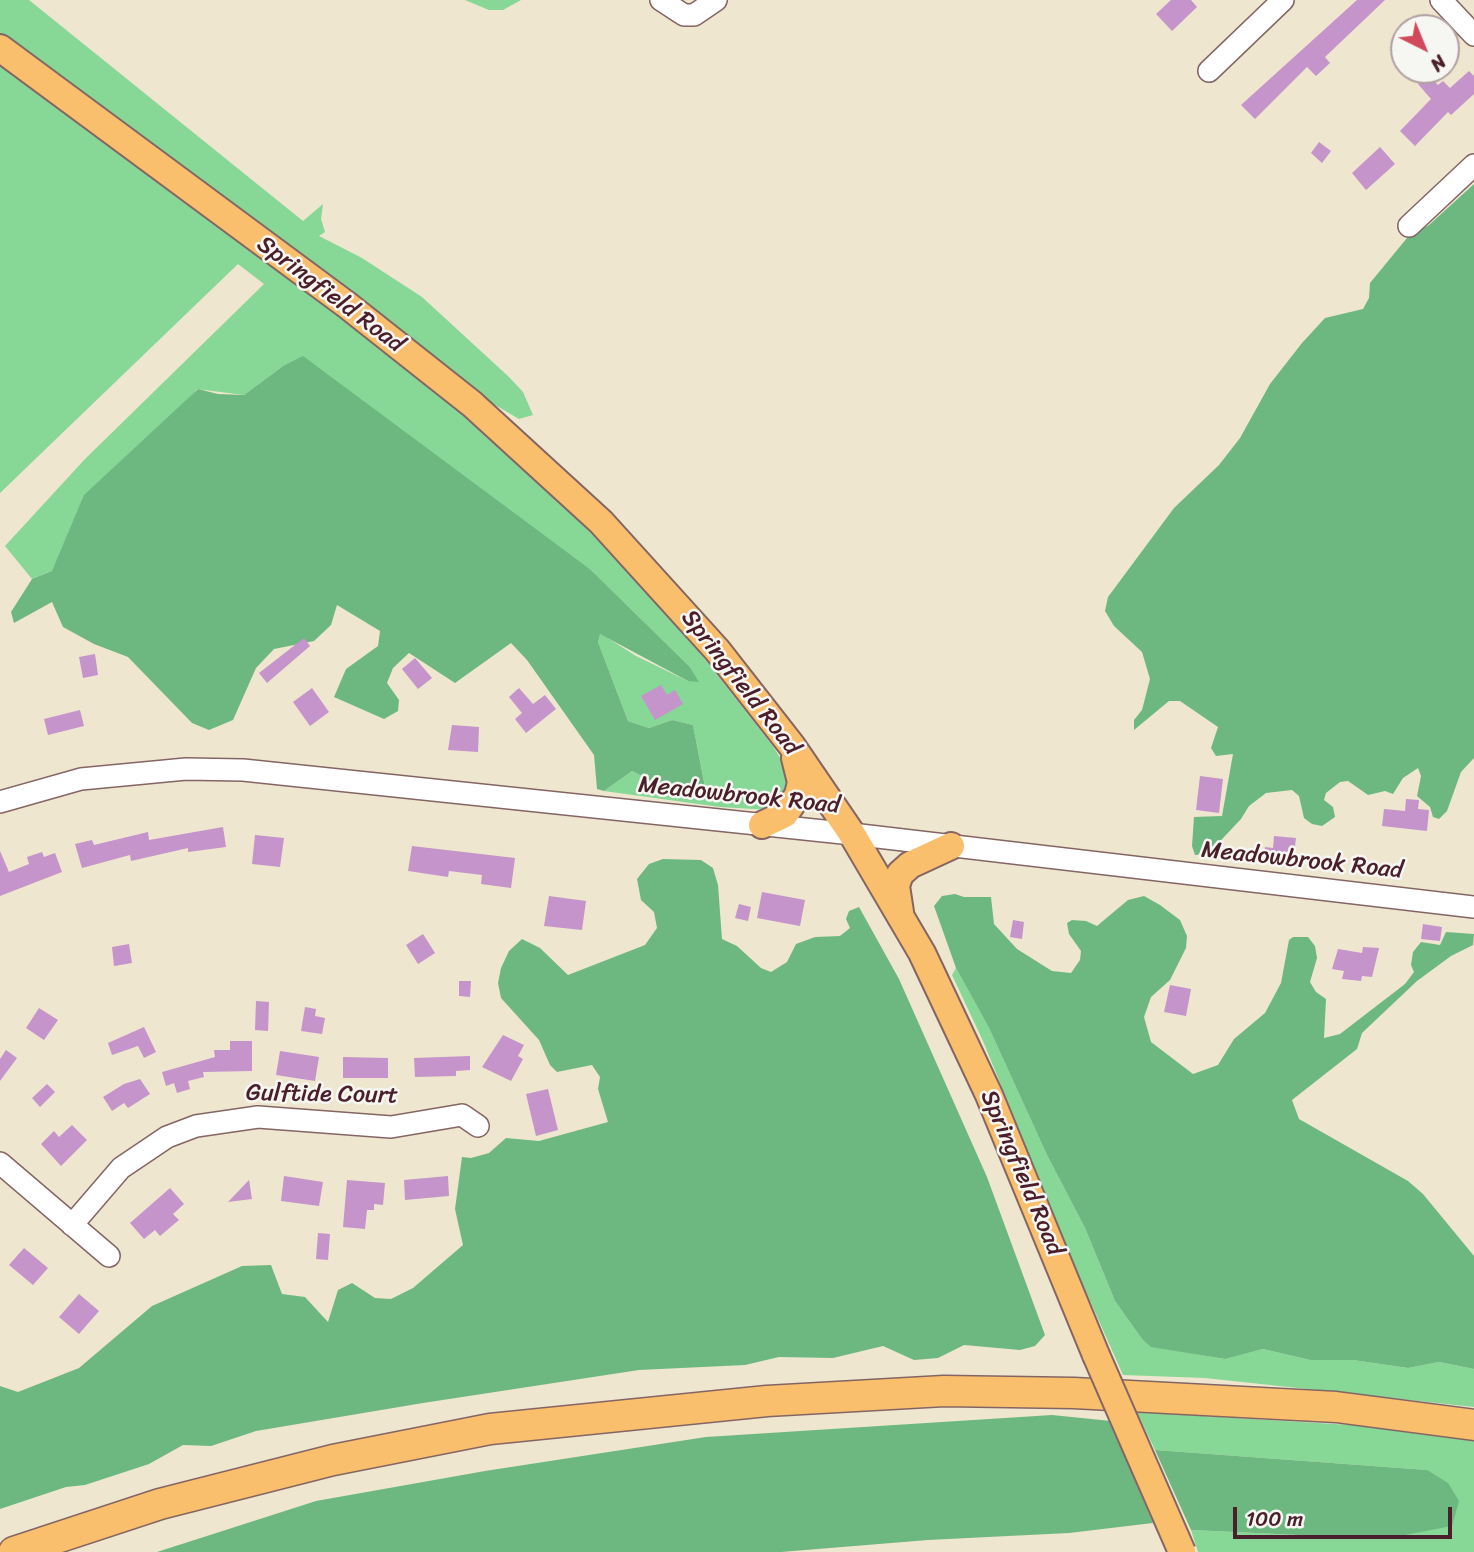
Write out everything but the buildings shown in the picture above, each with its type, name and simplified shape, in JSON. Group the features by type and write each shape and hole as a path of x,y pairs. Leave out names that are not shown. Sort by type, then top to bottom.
{"highway":[{"path":"14,1552 160,1504 333,1460 489,1429 767,1401 944,1391 1074,1392 1336,1407 1474,1426"}],"main road":[{"name":"Springfield Road","path":"0,48 346,304 508,435 601,522 680,606 792,746 852,834 944,996 1182,1552"},
{"path":"762,825 785,814 798,795 801,782 792,746"},
{"path":"901,917 896,886 900,874 910,865 951,846"}],"street":[{"path":"661,0 684,15 701,12 716,0"},
{"path":"1209,71 1283,0"},
{"path":"1441,0 1474,35"},
{"path":"1409,226 1474,165"},
{"name":"Meadowbrook Road","path":"0,802 81,779 126,773 186,769 243,770 852,834 1474,907"},
{"name":"Gulftide Court","path":"72,1225 121,1168 167,1138 196,1126 258,1117 391,1127 462,1115 478,1126"},
{"path":"0,1163 109,1256"}],"green space":[{"path":"0,0 29,0 303,221 323,204 321,219 325,232 319,236 362,258 422,297 509,377 523,392 533,415 519,419 480,396 0,36"},
{"path":"465,0 521,0 503,10 489,10"},
{"path":"0,62 416,374 500,444 616,557 686,635 772,745 794,779 792,794 771,810 720,807 604,791 632,771 669,790 706,791 693,725 672,720 649,728 628,721 598,642 600,633 636,656 688,681 698,681 690,667 591,570 283,366 244,395 197,389 52,571 32,579 5,546 85,459 264,284 238,264 0,493"},
{"path":"1474,184 1474,758 1461,772 1447,811 1439,819 1433,817 1430,807 1417,796 1421,776 1418,768 1403,778 1393,794 1385,791 1368,795 1348,781 1340,782 1326,793 1324,800 1333,807 1335,817 1322,826 1312,824 1304,818 1299,796 1292,790 1266,793 1249,806 1241,819 1208,854 1195,855 1192,846 1194,817 1222,816 1233,754 1216,756 1211,748 1218,727 1180,701 1169,701 1134,730 1134,720 1142,710 1150,679 1142,652 1114,626 1105,611 1108,597 1174,508 1219,465 1240,438 1270,384 1302,343 1325,318 1363,309 1369,298 1370,283 1407,238 1429,225"},
{"path":"303,356 591,570 690,667 699,682 688,681 600,634 598,642 628,721 649,728 672,720 693,725 706,792 701,801 669,790 632,771 604,791 597,789 594,755 527,660 511,643 455,683 409,653 393,668 387,683 399,700 398,711 384,719 334,697 346,669 378,646 380,631 337,605 331,625 314,641 274,649 256,668 233,720 209,730 192,723 128,657 94,644 63,627 52,602 14,623 11,612 32,579 52,571 84,495 198,389 218,394 244,395 283,366"},
{"path":"663,859 701,860 713,868 718,885 722,939 737,946 761,968 771,972 787,962 796,944 815,937 840,936 850,928 846,919 849,911 859,907 899,979 987,1177 1045,1335 1035,1346 1020,1350 964,1345 938,1358 914,1360 883,1346 833,1358 779,1357 745,1365 639,1370 423,1403 256,1431 211,1446 183,1445 149,1464 0,1509 0,1386 18,1392 79,1368 152,1306 242,1266 271,1265 282,1294 305,1297 328,1322 338,1290 352,1283 375,1298 391,1299 413,1288 463,1245 455,1209 462,1157 471,1158 489,1153 506,1138 539,1141 608,1122 598,1089 600,1077 592,1065 557,1072 550,1065 539,1040 501,998 498,983 501,968 509,951 522,939 540,948 568,975 645,945 657,928 654,912 641,900 637,879 649,864"},
{"path":"955,894 964,897 991,897 994,924 1017,949 1052,971 1071,973 1080,960 1081,951 1069,934 1067,923 1072,920 1086,921 1097,926 1128,900 1144,896 1180,920 1187,936 1186,948 1170,980 1151,997 1144,1017 1151,1042 1193,1074 1218,1065 1234,1039 1265,1013 1281,983 1289,940 1293,937 1308,937 1315,946 1317,958 1310,982 1316,992 1326,999 1324,1038 1340,1034 1405,984 1414,972 1411,965 1413,952 1421,942 1440,945 1446,932 1474,934 1473,945 1451,956 1417,981 1362,1033 1357,1049 1292,1100 1299,1119 1408,1181 1423,1194 1474,1256 1474,1369 1439,1362 1408,1368 1353,1360 1310,1360 1263,1349 1225,1359 1151,1347 1142,1339 1115,1301 1085,1228 1047,1155 989,1028 956,968 934,906 942,896"},
{"path":"956,968 989,1028 1047,1155 1085,1228 1115,1301 1142,1339 1151,1346 1224,1359 1263,1349 1310,1360 1353,1360 1408,1368 1439,1362 1474,1369 1474,1407 1205,1378 1123,1375 983,1041 952,975"},
{"path":"1137,1412 1351,1425 1474,1441 1474,1552 1198,1552 1191,1530 1384,1539 1427,1470 1155,1450"},
{"path":"1052,1415 1111,1421 1153,1523 1069,1533 928,1540 781,1552 157,1552 316,1501 485,1471 706,1437"},
{"path":"1155,1450 1427,1470 1448,1483 1459,1501 1452,1526 1384,1539 1191,1530"}]}
